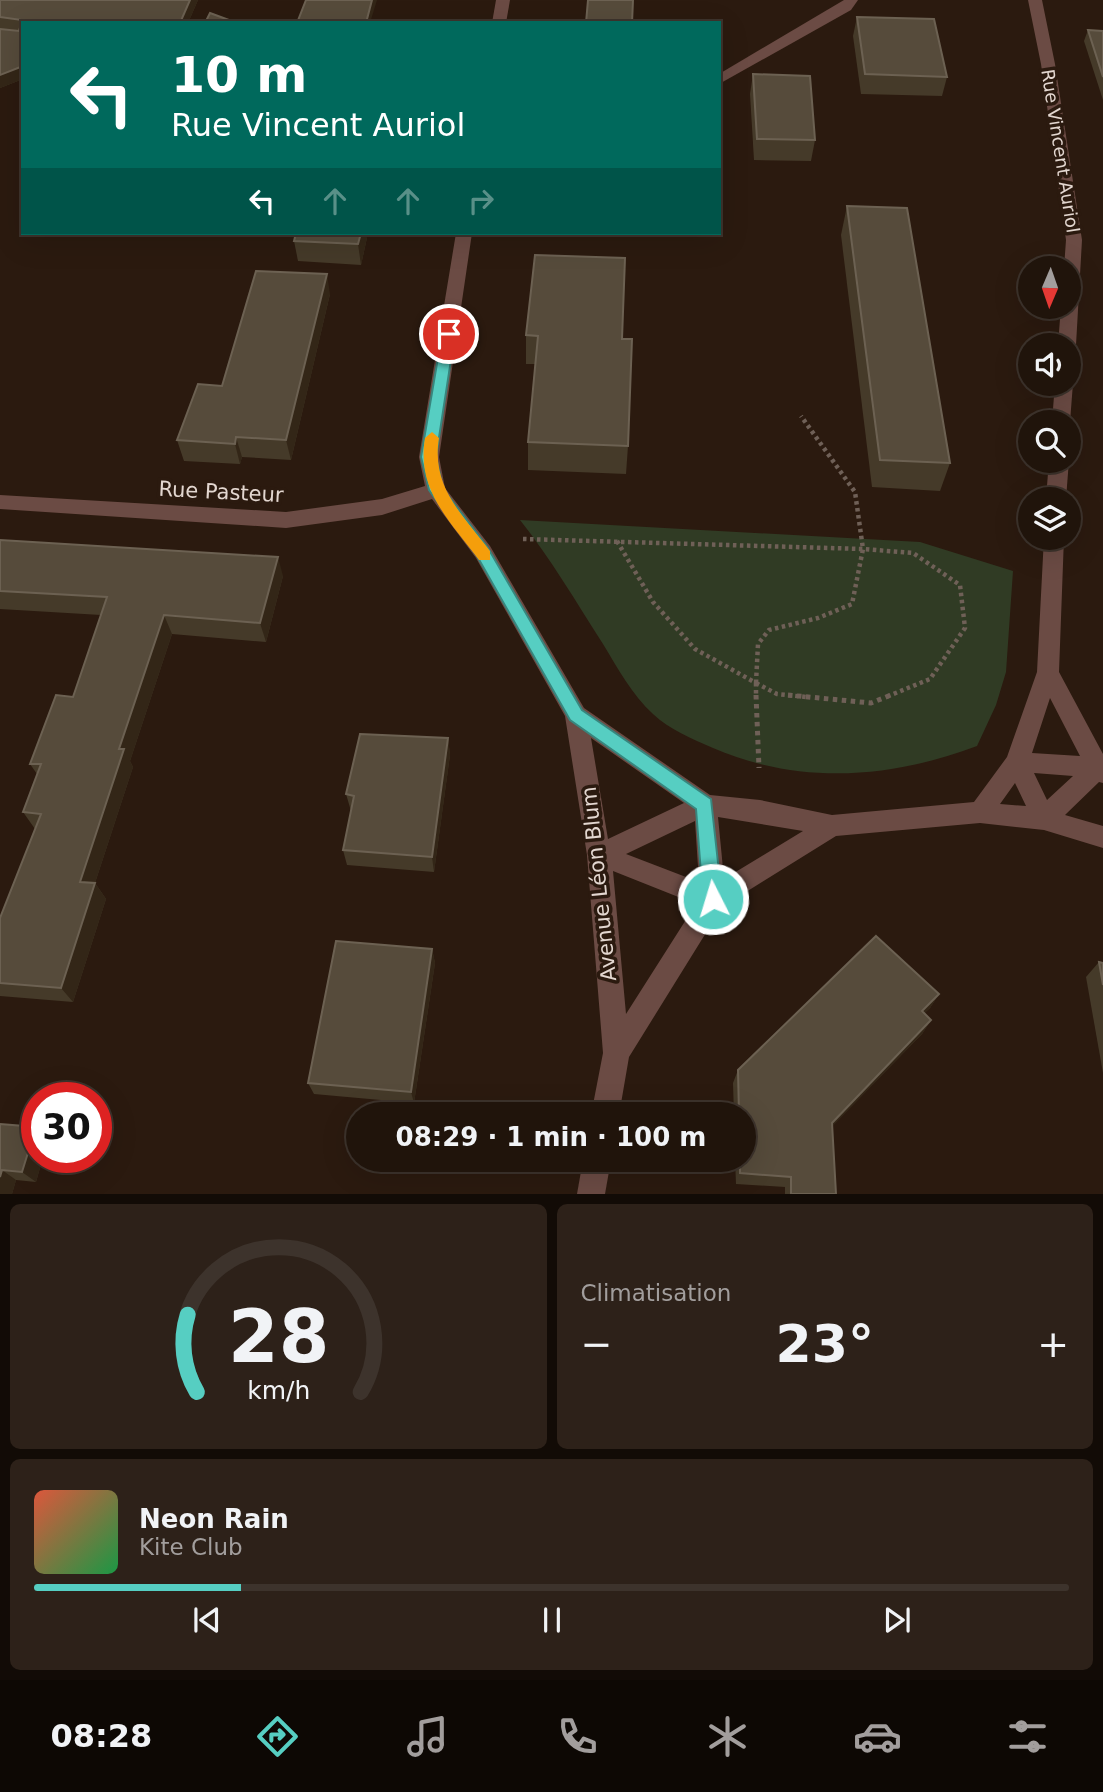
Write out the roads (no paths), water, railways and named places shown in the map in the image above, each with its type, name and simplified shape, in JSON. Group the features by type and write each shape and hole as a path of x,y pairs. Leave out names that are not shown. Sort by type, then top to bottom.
{"street":[{"path":"499,21 503,0"},
{"path":"721,78 846,7 851,0"},
{"name":"Rue Vincent Auriol","path":"1035,0 1074,240 1068,333"},
{"path":"464,235 429,457 436,490 483,552 576,715 705,804 760,811 832,826 980,812 1044,819 1103,837"},
{"name":"Rue Pasteur","path":"0,502 286,520 382,507 436,490"},
{"path":"980,812 1017,762 1048,672 1053,550"},
{"path":"1048,672 1100,770"},
{"name":"Avenue Léon Blum","path":"576,715 599,855 615,1053 607,1102"},
{"path":"1017,762 1100,770"},
{"path":"1017,762 1044,819"},
{"path":"1044,819 1100,770"},
{"path":"599,855 705,804"},
{"path":"599,855 713,899 705,804"},
{"name":"Avenue Léon Blum","path":"615,1053 713,899 832,826"},
{"path":"591,1194 595,1172"}]}
